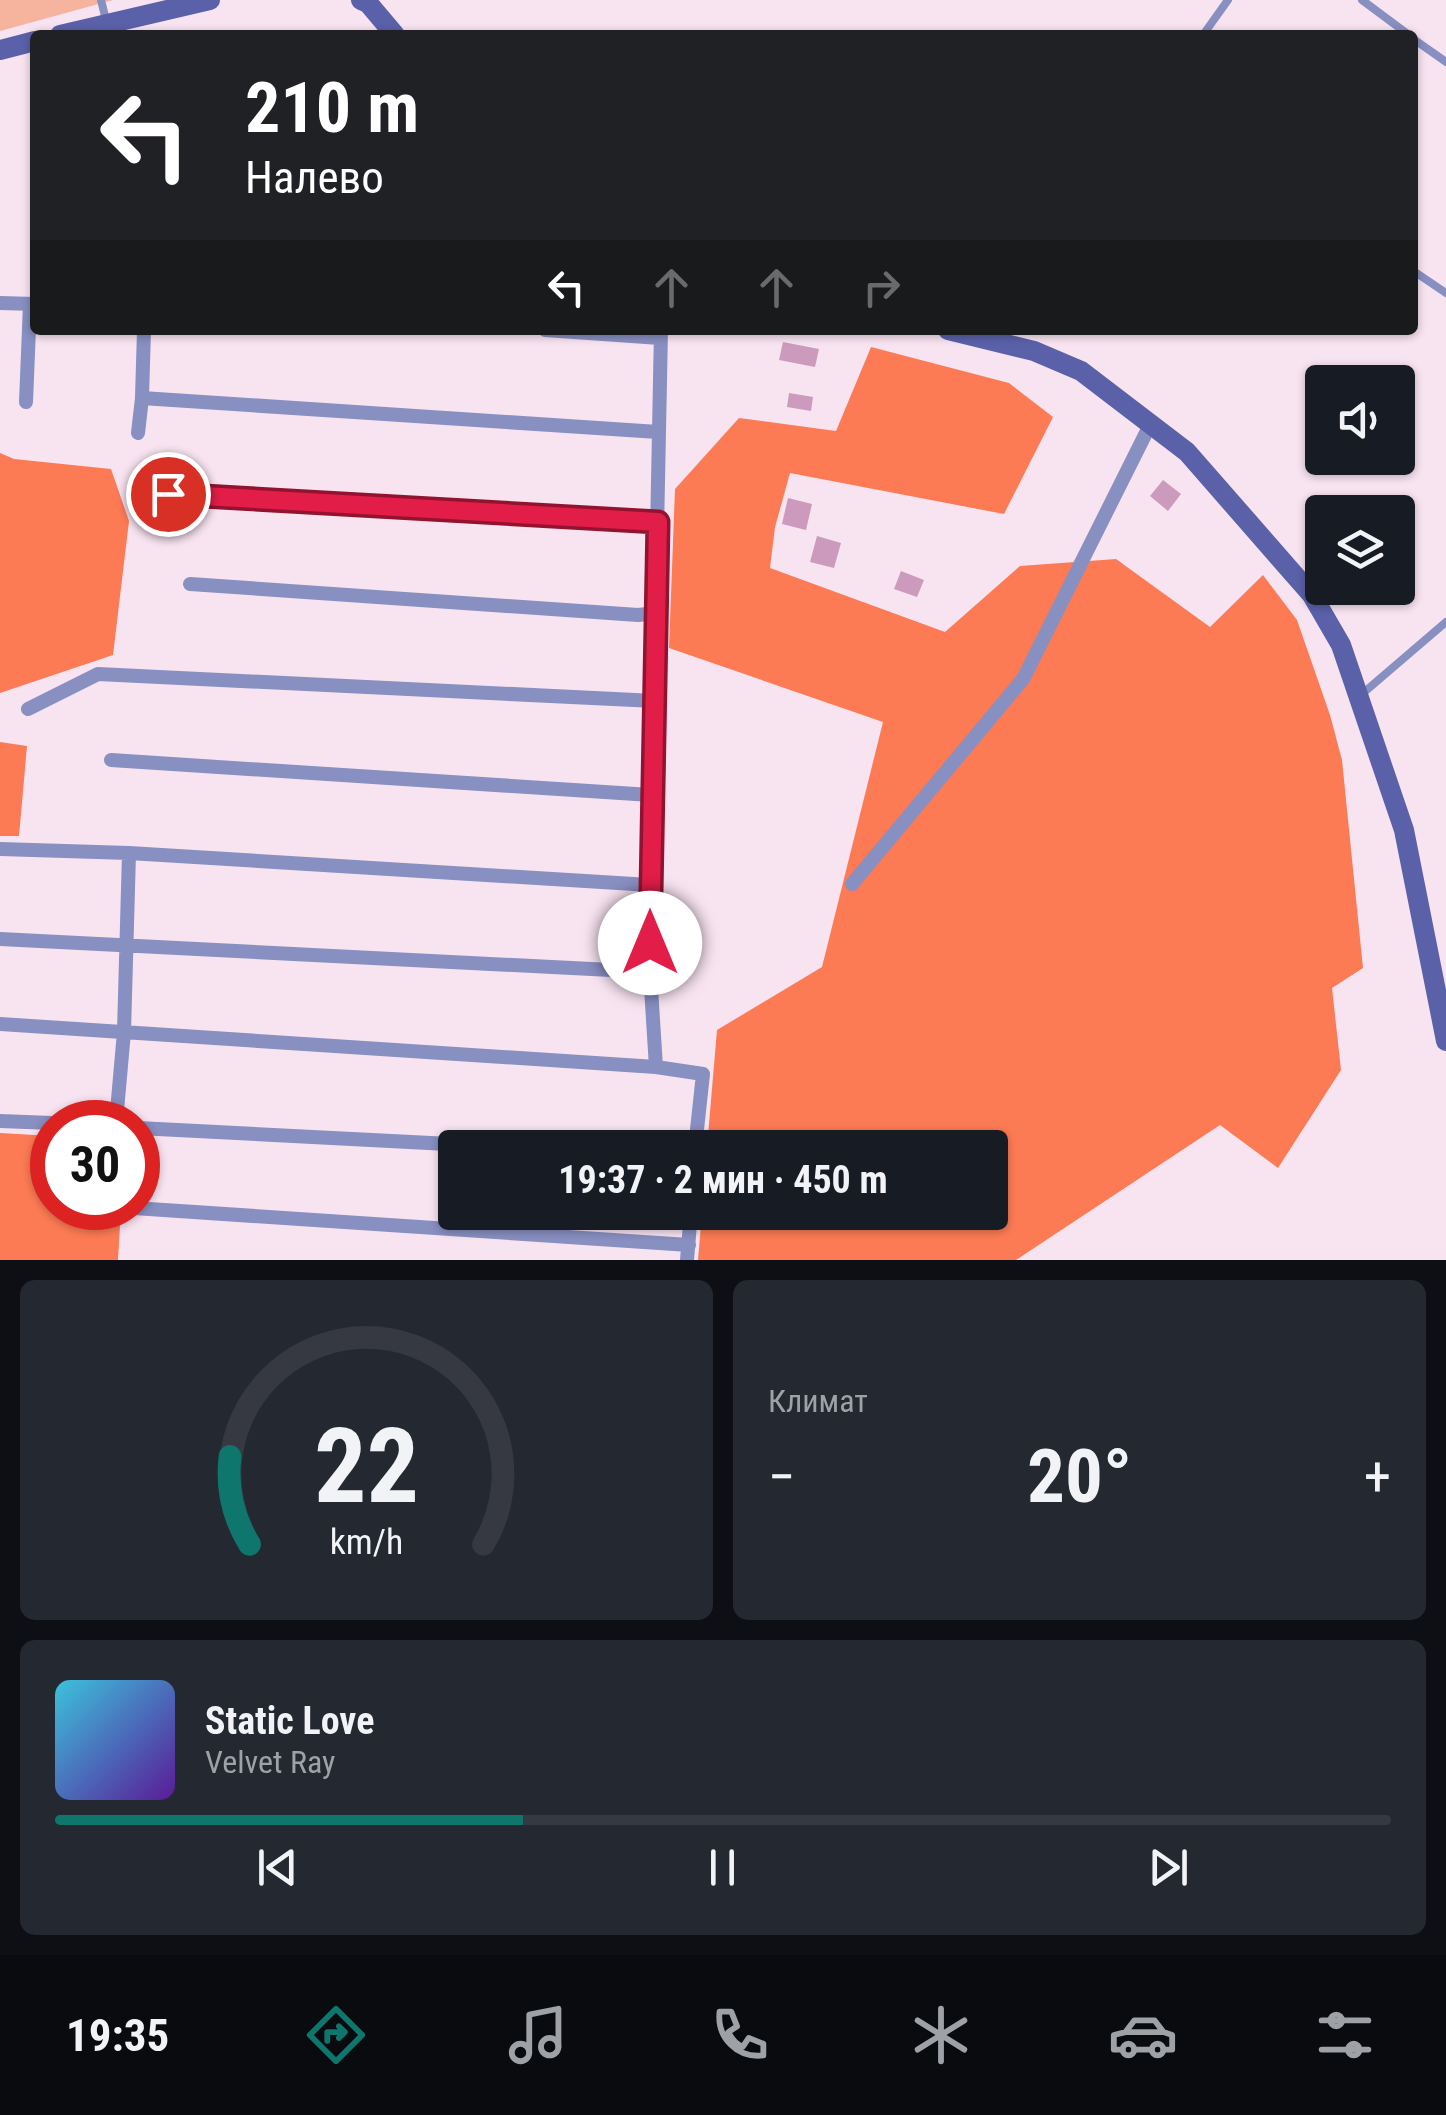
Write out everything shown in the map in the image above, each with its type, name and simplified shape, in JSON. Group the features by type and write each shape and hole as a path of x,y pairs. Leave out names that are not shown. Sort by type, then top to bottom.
{"main road":[{"path":"81,30 210,0"},
{"path":"361,0 391,30"},
{"path":"0,50 30,42"},
{"path":"968,335 1034,351 1081,371 1151,422 1188,452 1312,596 1340,645 1404,830 1446,1041"}],"street":[{"path":"0,303 30,304"},
{"path":"26,402 30,335"},
{"path":"138,433 144,335"},
{"path":"656,1067 650,885 661,335"},
{"path":"142,398 658,432"},
{"path":"852,884 1022,679 1151,422"},
{"path":"168,494 658,522"},
{"path":"190,584 656,613"},
{"path":"28,709 98,674 655,701"},
{"path":"111,760 652,795"},
{"path":"0,849 129,853 650,885"},
{"path":"118,1100 128,947 129,853"},
{"path":"0,939 650,972"},
{"path":"0,1024 656,1067 703,1074 698,1130"},
{"path":"0,1121 30,1123"},
{"path":"160,1129 438,1143"},
{"path":"160,1210 688,1253"}],"lane":[{"path":"101,0 106,24"},
{"path":"1207,30 1228,0"},
{"path":"1362,0 1403,30"},
{"path":"1418,41 1446,62"},
{"path":"1418,274 1446,293"},
{"path":"1360,696 1446,622"}],"shaded area":[{"path":"0,0 113,0 0,31"},
{"path":"871,347 1009,383 1053,417 1004,514 790,473 775,527 770,568 945,632 1020,566 1116,559 1210,627 1263,575 1297,620 1342,760 1363,968 1332,988 1341,1070 1278,1168 1220,1125 1016,1260 698,1260 701,1230 1008,1230 1008,1130 708,1130 717,1030 822,967 883,722 669,648 675,489 739,418 836,431"},
{"path":"0,453 14,459 111,469 129,521 113,655 0,693"},
{"path":"0,742 27,746 19,836 0,836"},
{"path":"0,1133 30,1135 30,1230 120,1230 118,1260 0,1260"}],"building":[{"path":"783,342 819,349 815,367 779,360"},
{"path":"789,393 813,397 811,411 787,407"},
{"path":"1163,480 1181,494 1168,511 1150,496"},
{"path":"788,498 812,504 806,530 782,524"},
{"path":"817,536 841,543 834,568 810,562"},
{"path":"901,571 924,580 917,597 894,589"}],"route":[{"path":"168,494 658,522 650,943"}]}
